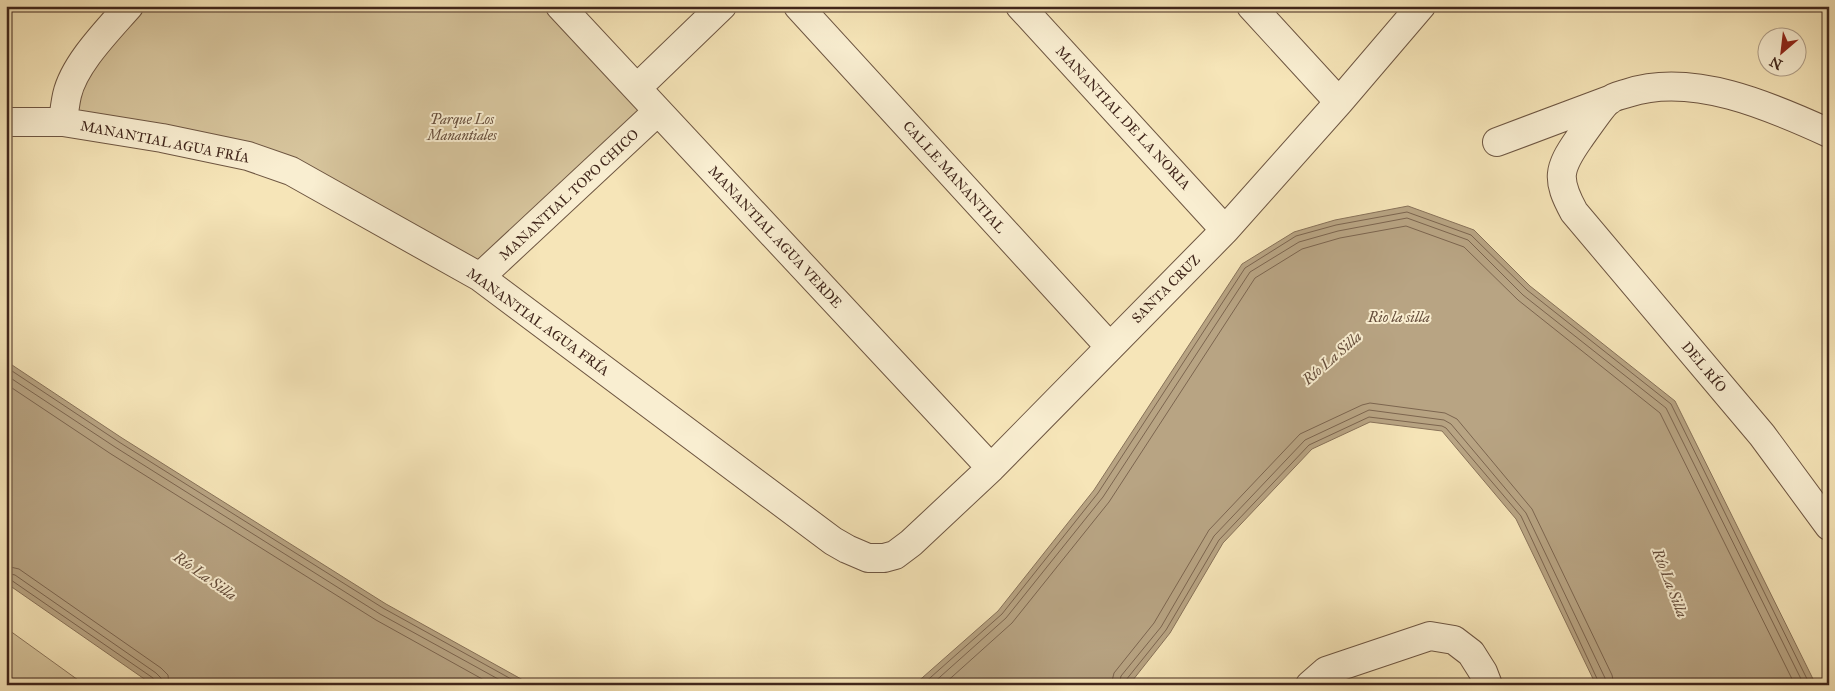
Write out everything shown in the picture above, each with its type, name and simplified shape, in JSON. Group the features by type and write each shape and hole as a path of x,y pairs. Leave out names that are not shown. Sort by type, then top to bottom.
{"street":[{"path":"63,122 67,95 73,79 85,60 129,6"},
{"name":"MANANTIAL AGUA VERDE","path":"560,6 991,468"},
{"path":"637,88 722,6"},
{"name":"CALLE MANANTIAL","path":"798,6 1110,347"},
{"name":"MANANTIAL DE LA NORIA","path":"1020,6 1225,230"},
{"path":"1251,6 1339,102"},
{"name":"SANTA CRUZ","path":"895,556 991,468 1225,230 1339,102 1420,6"},
{"path":"1497,142 1609,100 1636,91 1667,85 1685,86 1716,92 1768,107 1829,133"},
{"name":"DEL RÍO","path":"1609,100 1573,147 1562,171 1563,193 1574,212 1762,435 1829,526"},
{"name":"MANANTIAL TOPO CHICO","path":"480,278 657,112"},
{"name":"MANANTIAL AGUA FRÍA","path":"6,122 63,122 209,147 248,156 292,171 480,278 833,541 868,558 895,556"},
{"path":"1310,685 1326,670 1430,636 1454,640 1471,653 1483,672 1488,685"}],"green space":[{"name":"Parque Los Manantiales","path":"129,6 559,6 657,112 480,277 326,189 63,122"},
{"path":"6,628 85,685 6,685"}],"water":[{"name":"Rio la silla","path":"1408,206 1474,230 1530,286 1675,401 1816,685 1596,685 1516,519 1442,431 1370,422 1312,449 1223,543 1170,633 1129,685 914,685 998,611 1094,490 1242,264 1294,232 1335,220"},
{"name":"Río La Silla","path":"6,361 122,438 386,604 532,685 153,685 6,583"}]}
